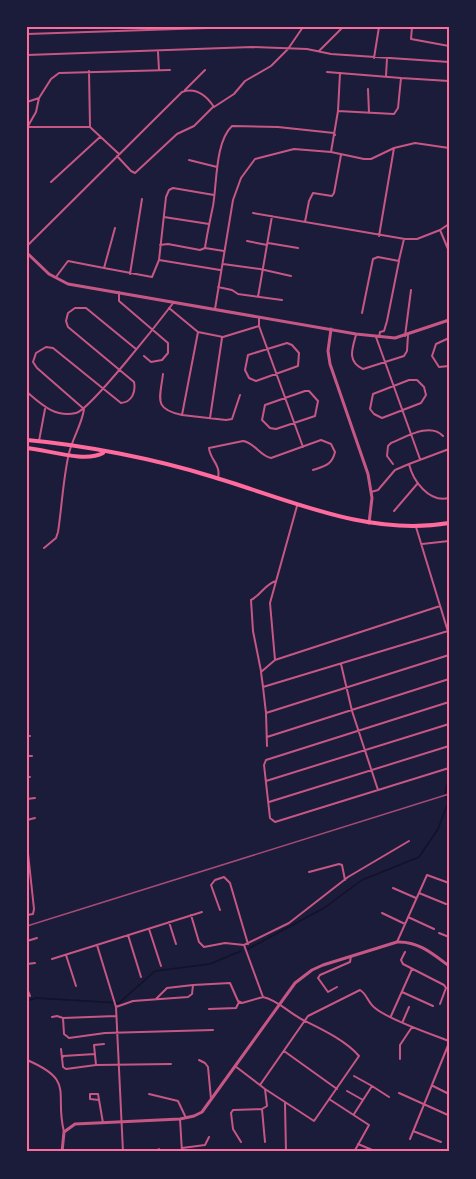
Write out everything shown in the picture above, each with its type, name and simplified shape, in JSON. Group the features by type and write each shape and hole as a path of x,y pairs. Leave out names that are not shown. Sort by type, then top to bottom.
{"highway":[{"path":"27,440 104,452 218,478 369,524 416,527 449,523"},
{"path":"27,448 93,457 104,452"}],"street":[{"path":"40,27 40,33"},
{"path":"68,27 69,32"},
{"path":"27,34 238,27"},
{"path":"278,27 289,27"},
{"path":"295,27 300,30"},
{"path":"27,127 90,128 135,173 177,134 194,126 214,107 234,94 245,81 271,66 288,49 303,27"},
{"path":"319,51 343,27"},
{"path":"374,58 379,27"},
{"path":"412,27 411,39 449,46"},
{"path":"27,56 252,48 449,62"},
{"path":"158,51 159,70"},
{"path":"386,76 387,58"},
{"path":"27,127 36,112 39,98 56,74 89,71 170,70"},
{"path":"27,246 205,70"},
{"path":"89,71 90,128"},
{"path":"327,72 449,81"},
{"path":"331,152 338,111 340,73"},
{"path":"338,111 392,114 397,112 401,78"},
{"path":"368,89 369,113"},
{"path":"185,90 200,93 214,107"},
{"path":"27,102 39,98"},
{"path":"205,248 217,167 224,138 230,127 235,125 315,130 335,135"},
{"path":"51,182 101,137"},
{"path":"214,309 236,192 241,178 255,159 294,149 331,152 357,159 371,159 394,148 415,143 449,148"},
{"path":"379,236 394,148"},
{"path":"305,222 313,193 332,196 334,193 341,155"},
{"path":"189,160 217,167"},
{"path":"54,278 68,261 152,277 159,260 166,197 171,188 214,195"},
{"path":"130,274 142,199"},
{"path":"253,213 404,239 417,238 440,230 449,224"},
{"path":"258,297 272,216"},
{"path":"164,217 208,224"},
{"path":"104,268 115,228"},
{"path":"440,230 448,249"},
{"path":"404,239 387,321 384,331 380,332 377,337 392,386 420,459"},
{"path":"247,241 298,248"},
{"path":"160,245 168,244 200,250 205,248 224,250"},
{"path":"27,253 54,278 75,286 356,334 391,339 449,320"},
{"path":"362,313 373,259 378,257 399,261"},
{"path":"159,260 220,270"},
{"path":"221,264 291,276"},
{"path":"218,287 238,294 282,300"},
{"path":"356,334 351,356 354,364 363,369 406,353 411,290"},
{"path":"119,292 119,301 168,343 169,348 162,360 151,362 144,356"},
{"path":"27,392 45,408 69,414 84,409 174,302"},
{"path":"84,409 37,368 33,362 39,351 46,347 53,348 121,403 131,399 134,382 68,327 66,321 68,313 75,308 86,308 136,349"},
{"path":"170,308 198,332 223,337 259,326"},
{"path":"259,317 259,326 303,447"},
{"path":"331,329 328,351 330,364 368,474 371,492 369,524"},
{"path":"182,415 198,332"},
{"path":"210,418 223,337"},
{"path":"449,338 436,344 432,356 439,368 449,366"},
{"path":"289,343 299,353 297,366 277,374 254,381 249,378 246,370 248,355 289,343"},
{"path":"163,374 160,401 162,406 168,411 182,415 232,419 240,395"},
{"path":"417,380 424,387 424,400 402,411 382,418 374,414 370,409 374,394 392,386 417,380"},
{"path":"309,391 318,401 315,416 295,422 273,429 262,420 262,411 265,405 309,391"},
{"path":"449,395 449,400"},
{"path":"39,441 45,408"},
{"path":"44,548 56,538 58,532 69,454 82,421 84,409"},
{"path":"393,464 387,456 388,446 431,429 440,432 443,436"},
{"path":"218,478 219,466 209,451 210,447 246,441 267,458 321,440 334,447 336,452 329,465 313,470"},
{"path":"371,492 378,490 395,470 449,450"},
{"path":"409,464 414,481 436,498 449,498"},
{"path":"394,511 418,483"},
{"path":"275,660 270,607 297,503"},
{"path":"416,527 449,635"},
{"path":"421,544 449,540"},
{"path":"267,746 266,713 253,632 251,600 276,580"},
{"path":"261,672 275,660 440,606"},
{"path":"262,687 448,631"},
{"path":"266,713 449,655"},
{"path":"341,664 352,711 378,790"},
{"path":"267,737 449,679"},
{"path":"449,702 266,760 264,765 270,818 275,822 449,768"},
{"path":"266,781 449,724"},
{"path":"268,803 449,746"},
{"path":"27,756 32,756"},
{"path":"27,799 35,798"},
{"path":"27,820 35,818"},
{"path":"191,915 202,946 225,943 246,944 296,919 345,880 409,841"},
{"path":"27,844 34,911 27,915"},
{"path":"309,872 339,864 342,866 345,880"},
{"path":"397,942 427,875 449,883"},
{"path":"220,910 211,885 215,880 224,877 230,883 262,997"},
{"path":"393,888 416,898"},
{"path":"418,893 446,904"},
{"path":"52,959 202,912"},
{"path":"382,913 405,924"},
{"path":"408,917 434,929"},
{"path":"169,922 176,944"},
{"path":"149,928 161,966"},
{"path":"439,933 449,938"},
{"path":"128,935 141,977"},
{"path":"27,941 37,938"},
{"path":"64,1132 75,1124 180,1119 202,1112 295,983 323,965 397,942 410,942 421,946 449,966"},
{"path":"97,945 116,1007 123,1152"},
{"path":"405,952 401,962 444,985 446,988 440,1004"},
{"path":"66,955 76,987"},
{"path":"337,987 328,992 318,978 350,962 351,956"},
{"path":"27,964 36,963"},
{"path":"391,1017 412,969"},
{"path":"156,999 167,988 231,983 238,1002 236,1008 208,1009"},
{"path":"116,1007 133,1001 188,998 192,994 194,985"},
{"path":"27,988 30,996"},
{"path":"260,1085 308,1016 360,990 364,992 374,1008 449,1042 410,1139"},
{"path":"402,992 433,1006"},
{"path":"236,1066 265,1089 314,1121 358,1059 358,1054 273,999 262,997 238,1002"},
{"path":"402,1022 409,1007"},
{"path":"52,1017 116,1016"},
{"path":"63,1018 64,1034 69,1038 93,1034 213,1030"},
{"path":"400,1059 400,1045 412,1027"},
{"path":"96,1065 94,1045 104,1044"},
{"path":"61,1049 63,1067 66,1069 96,1065 171,1064"},
{"path":"284,1051 337,1089"},
{"path":"62,1059 63,1056 94,1054"},
{"path":"27,1060 49,1071 58,1081 61,1089 64,1132 62,1152"},
{"path":"199,1060 206,1063 208,1067 211,1100"},
{"path":"354,1076 389,1097"},
{"path":"432,1085 449,1094"},
{"path":"354,1114 372,1086"},
{"path":"240,1142 232,1127 232,1111 262,1108 268,1105 265,1089"},
{"path":"347,1091 363,1100"},
{"path":"399,1093 448,1115"},
{"path":"149,1094 178,1101 186,1118"},
{"path":"329,1099 369,1125 354,1152"},
{"path":"99,1100 103,1123"},
{"path":"285,1103 286,1152"},
{"path":"262,1108 265,1142"},
{"path":"180,1119 182,1150 205,1145 209,1137"},
{"path":"413,1131 441,1142"},
{"path":"358,1144 376,1152"},
{"path":"154,1152 159,1149"}],"waterway":[{"path":"445,793 449,777"},
{"path":"248,949 324,908 362,880 419,857 438,829 448,803 446,797"},
{"path":"27,1001 36,998 119,1003 155,971 210,964 241,951"}],"railway":[{"path":"27,926 449,794"}]}
